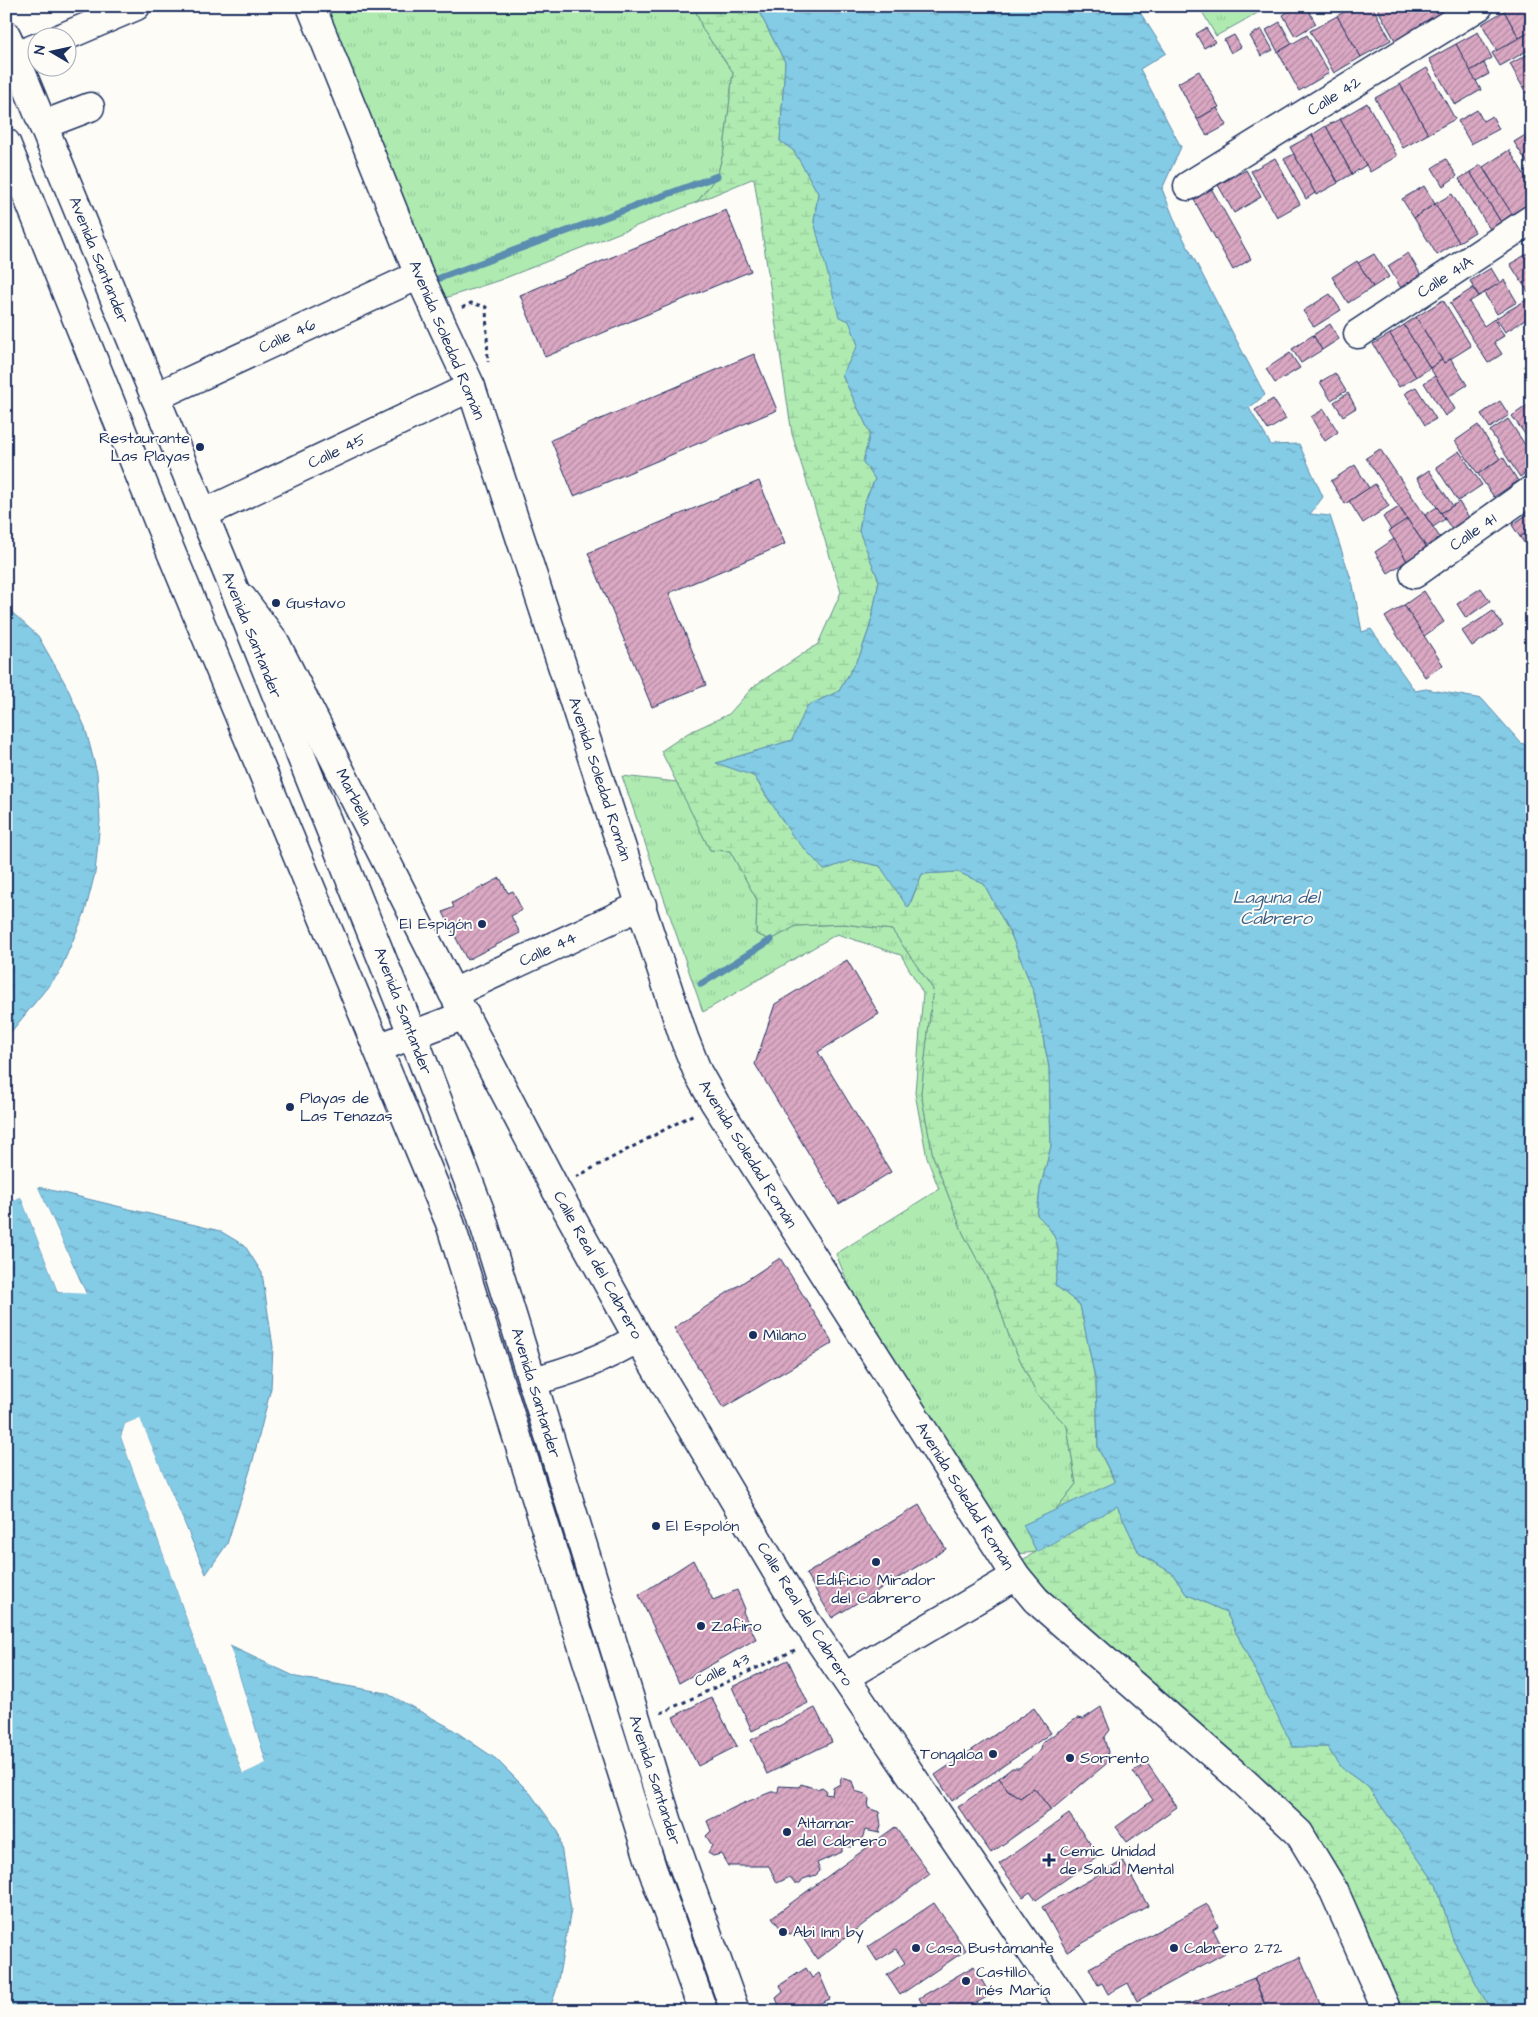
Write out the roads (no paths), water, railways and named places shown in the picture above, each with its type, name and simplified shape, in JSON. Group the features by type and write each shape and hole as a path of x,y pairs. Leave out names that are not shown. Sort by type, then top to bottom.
{"main road":[{"path":"78,31 136,6"},
{"name":"Avenida Soledad Román","path":"311,6 419,275 471,388 642,905 684,1038 698,1073 715,1103 1016,1576 1036,1600 1243,1781 1299,1834 1334,1891 1387,2011"},
{"name":"Calle 42","path":"1188,186 1479,6"},
{"name":"Avenida Santander","path":"16,50 43,125 233,586 413,1036 480,1211 668,1826 735,2011"},
{"path":"43,125 90,107"},
{"name":"Avenida Santander","path":"6,143 159,523 450,1223 652,1868 703,2011"},
{"name":"Calle 41A","path":"1358,334 1532,219"},
{"name":"Calle 46","path":"155,397 419,275"},
{"name":"Calle 45","path":"202,514 471,388"},
{"name":"Calle 41","path":"1414,574 1532,490"},
{"name":"Marbella","path":"233,586 275,642 459,1004"},
{"name":"Calle 44","path":"378,1048 413,1036 459,1004 642,905"},
{"name":"Calle Real del Cabrero","path":"459,1004 555,1188 638,1338 818,1639 1072,2011"},
{"path":"532,1381 566,1373 618,1350 638,1338"},
{"path":"845,1677 1016,1576"}],"water":[{"name":"Laguna del Cabrero","path":"756,6 1136,6 1166,53 1140,69 1181,147 1162,189 1177,226 1265,395 1249,408 1271,445 1299,444 1323,497 1310,514 1330,516 1353,585 1362,632 1371,629 1415,691 1426,689 1482,699 1521,743 1532,747 1532,2011 1491,2011 1453,1940 1436,1884 1368,1787 1343,1769 1327,1747 1293,1747 1226,1612 1186,1594 1172,1573 1139,1553 1117,1506 1037,1552 1023,1525 1115,1482 1098,1448 1096,1383 1080,1305 1055,1285 1059,1255 1058,1247 1051,1231 1037,1215 1040,1189 1051,1146 1049,1067 1034,993 1012,937 984,884 958,872 922,874 908,908 880,866 852,860 824,870 791,834 754,776 716,763 792,740 807,706 839,691 860,655 870,626 879,581 859,531 864,503 875,479 863,462 870,433 842,375 858,345 849,321 839,317 814,222 818,193 794,151 780,141 785,62"},
{"path":"6,607 38,636 66,685 85,727 97,773 100,821 95,873 85,912 59,973 6,1038"},
{"path":"38,1187 220,1231 245,1246 262,1273 273,1347 271,1388 252,1464 227,1544 206,1574 140,1419 125,1424 121,1437 243,1774 266,1762 230,1646 296,1677 386,1693 449,1727 496,1759 530,1793 559,1833 571,1910 556,1991 549,2011 6,2011 6,1203 21,1197 58,1292 86,1293"}],"waterway":[{"path":"437,279 717,176"},
{"path":"701,984 771,940"}],"place":[{"name":"Restaurante Las Playas","path":"200,447"},
{"name":"Gustavo","path":"276,603"},
{"name":"El Espigón","path":"482,924"},
{"name":"Playas de Las Tenazas","path":"290,1107"},
{"name":"Milano","path":"753,1335"},
{"name":"El Espolón","path":"656,1526"},
{"name":"Edificio Mirador del Cabrero","path":"876,1562"},
{"name":"Zafiro","path":"701,1626"},
{"name":"Tongaloa","path":"993,1754"},
{"name":"Sorrento","path":"1070,1758"},
{"name":"Altamar del Cabrero","path":"787,1832"},
{"name":"Cemic Unidad de Salud Mental","path":"1049,1860"},
{"name":"Abi Inn by","path":"783,1932"},
{"name":"Casa Bustamante","path":"916,1948"},
{"name":"Cabrero 272","path":"1174,1948"},
{"name":"Castillo Inés María","path":"966,1981"}]}
